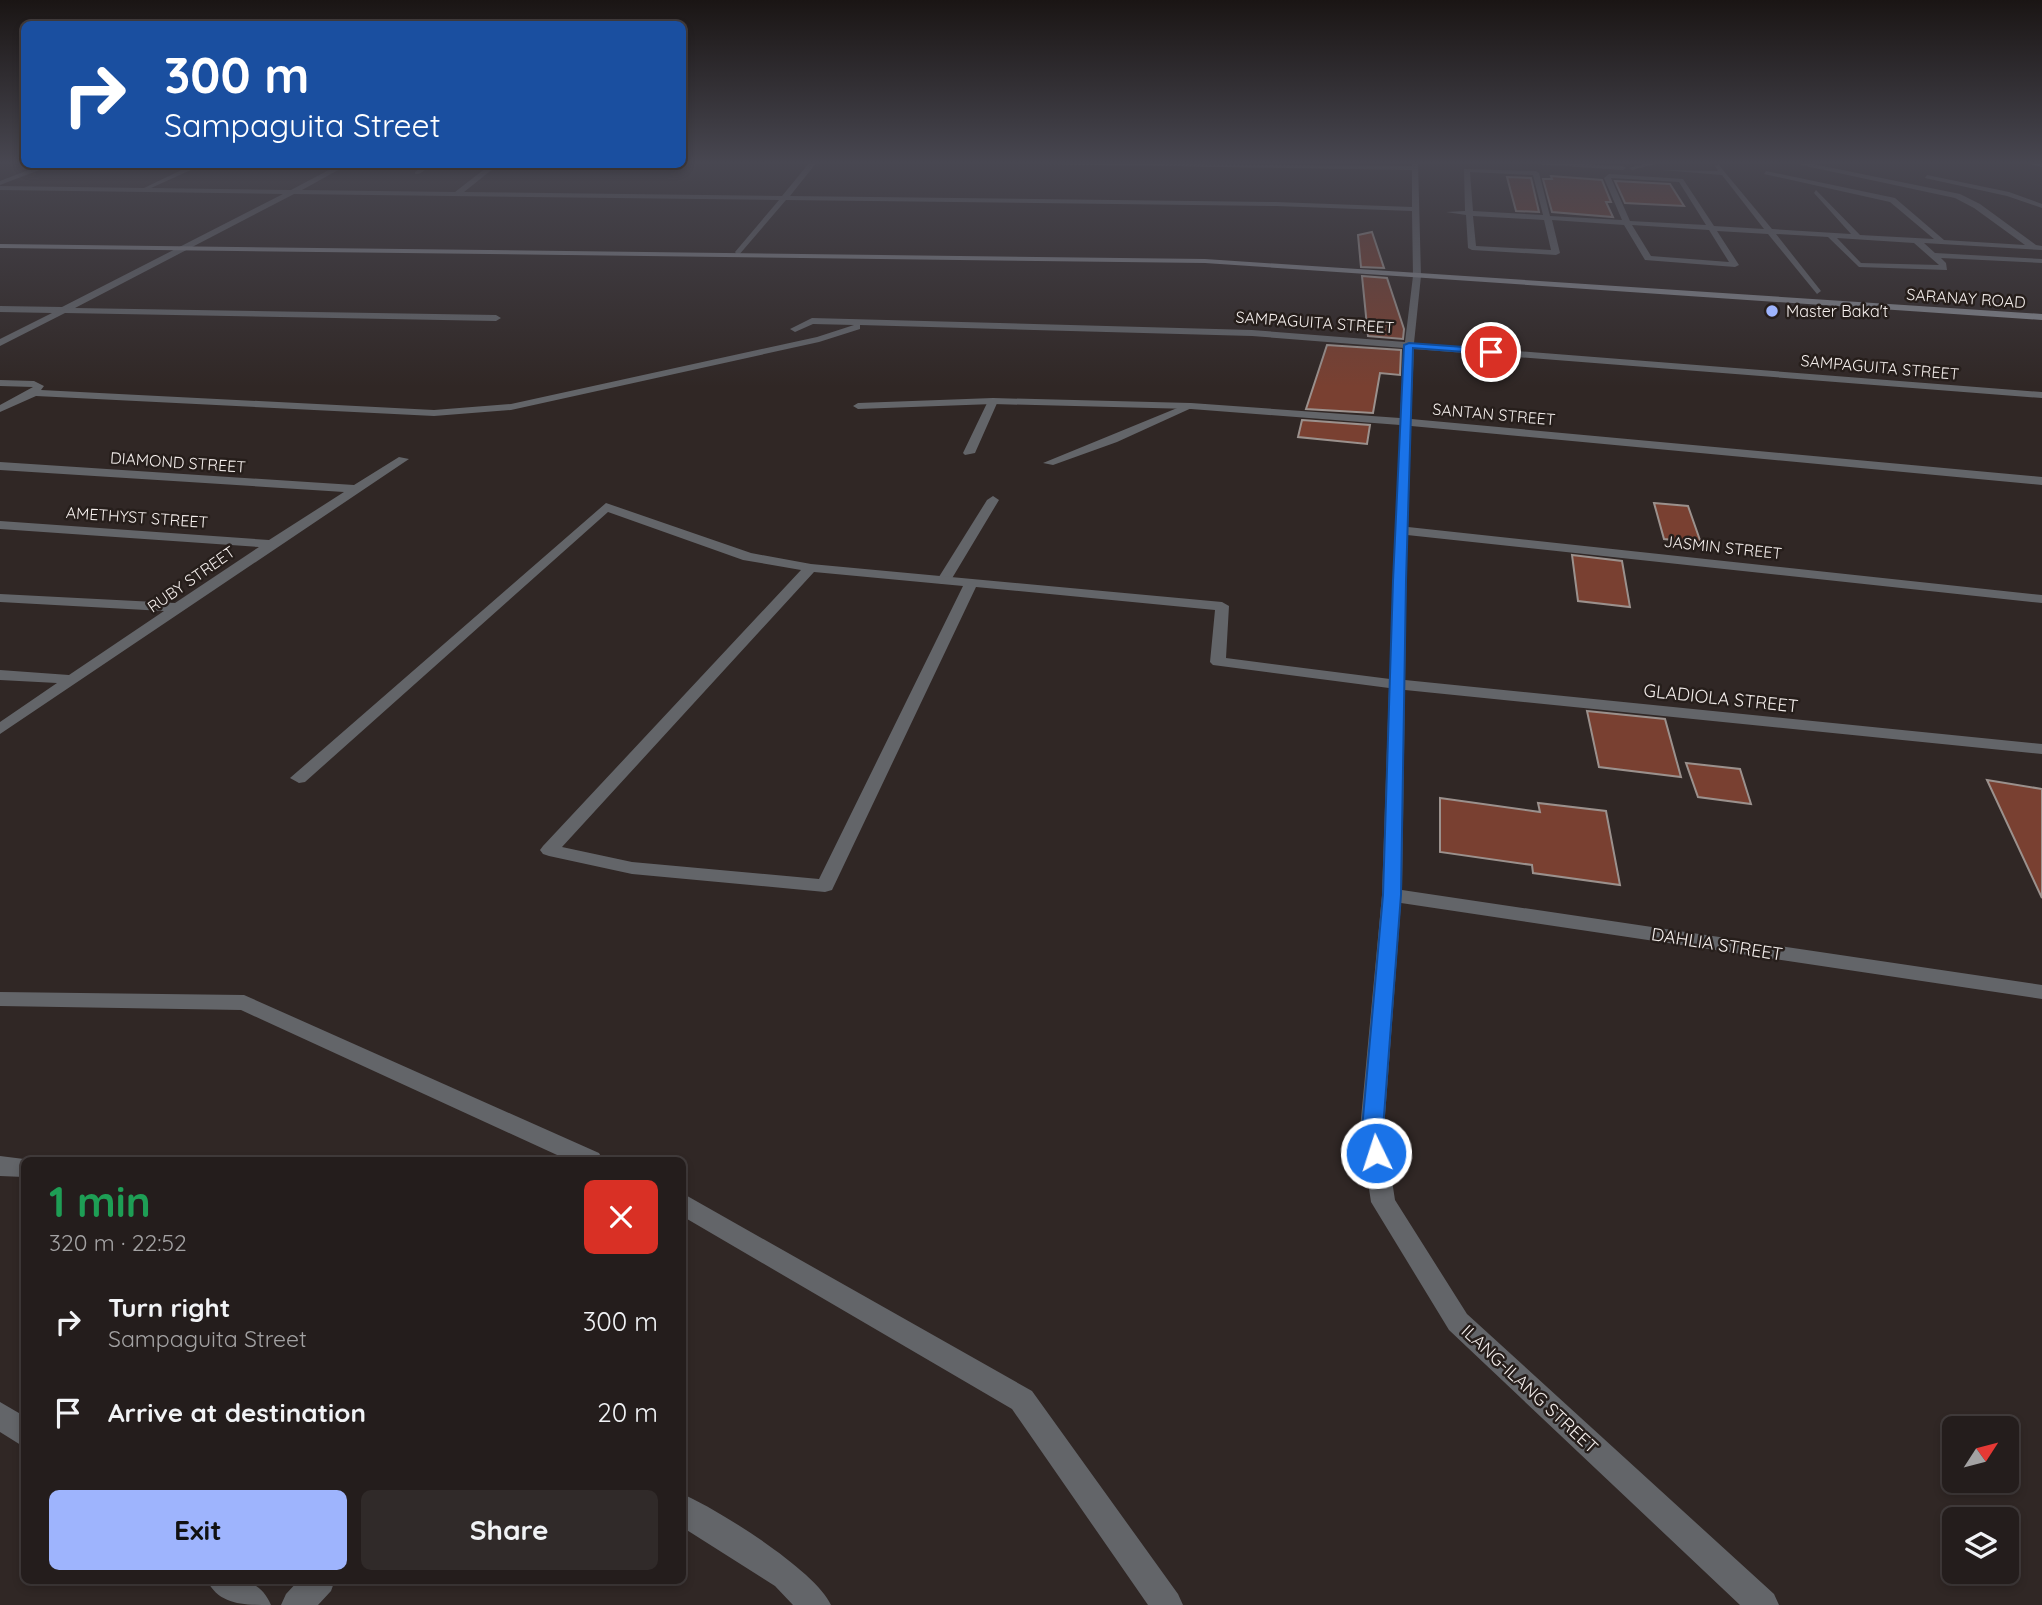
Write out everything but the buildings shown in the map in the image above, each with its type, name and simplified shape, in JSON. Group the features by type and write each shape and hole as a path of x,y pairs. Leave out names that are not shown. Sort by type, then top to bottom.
{"street":[{"path":"0,343 206,237 234,237"},
{"path":"738,254 754,237"},
{"name":"ILANG-ILANG STREET","path":"1415,237 1417,271 1409,345 1401,530 1392,895 1372,1129 1383,1202 1458,1322 1763,1605"},
{"path":"1471,237 1472,248 1556,253 1552,237"},
{"path":"1636,237 1648,258 1735,265 1715,237"},
{"path":"1775,237 1817,291"},
{"path":"1832,237 1859,265 1944,268 1933,254 1916,240"},
{"path":"1858,237 2037,248"},
{"path":"1936,237 1942,242"},
{"path":"2021,237 2037,248"},
{"name":"SARANAY ROAD","path":"734,245 1206,251 1417,271 2042,317"},
{"name":"SARANAY ROAD","path":"0,246 1205,261 1417,271 1493,270"},
{"path":"1933,254 2042,261"},
{"path":"1803,290 1829,292"},
{"path":"0,309 496,318"},
{"name":"SAMPAGUITA STREET","path":"795,329 812,321 1252,332 2042,395"},
{"path":"34,393 421,412 475,411 568,395 819,339 873,323"},
{"path":"0,383 34,384 39,387 34,393 0,409"},
{"path":"969,453 993,401"},
{"name":"SANTAN STREET","path":"858,406 993,401 1191,406 1406,422 2042,481"},
{"path":"1049,463 1114,440 1191,406"},
{"name":"RUBY STREET","path":"0,729 272,544 403,460"},
{"name":"DIAMOND STREET","path":"0,466 355,489"},
{"path":"944,580 993,500"},
{"path":"299,778 606,507 748,557 811,568 972,582 825,886 632,868 549,850 811,568"},
{"name":"AMETHYST STREET","path":"0,525 272,544"},
{"name":"JASMIN STREET","path":"1401,530 2042,599"},
{"name":"GLADIOLA STREET","path":"972,582 1222,606 1218,662 1396,684 2042,749"},
{"path":"0,598 180,608"},
{"path":"0,676 73,680"},
{"name":"DAHLIA STREET","path":"1392,895 2042,992"},
{"path":"0,999 244,1003 584,1157"},
{"path":"0,1166 21,1167"},
{"path":"686,1205 1022,1400 1167,1605"},
{"path":"0,1415 21,1431"},
{"path":"686,1512 786,1575 815,1605"},
{"path":"227,1584 255,1605"},
{"path":"297,1605 316,1584"}],"place":[{"name":"Master Baka't","path":"1772,311"}],"route":[{"path":"1376,1153 1372,1129 1392,895 1399,581 1409,345 1491,352"}]}
